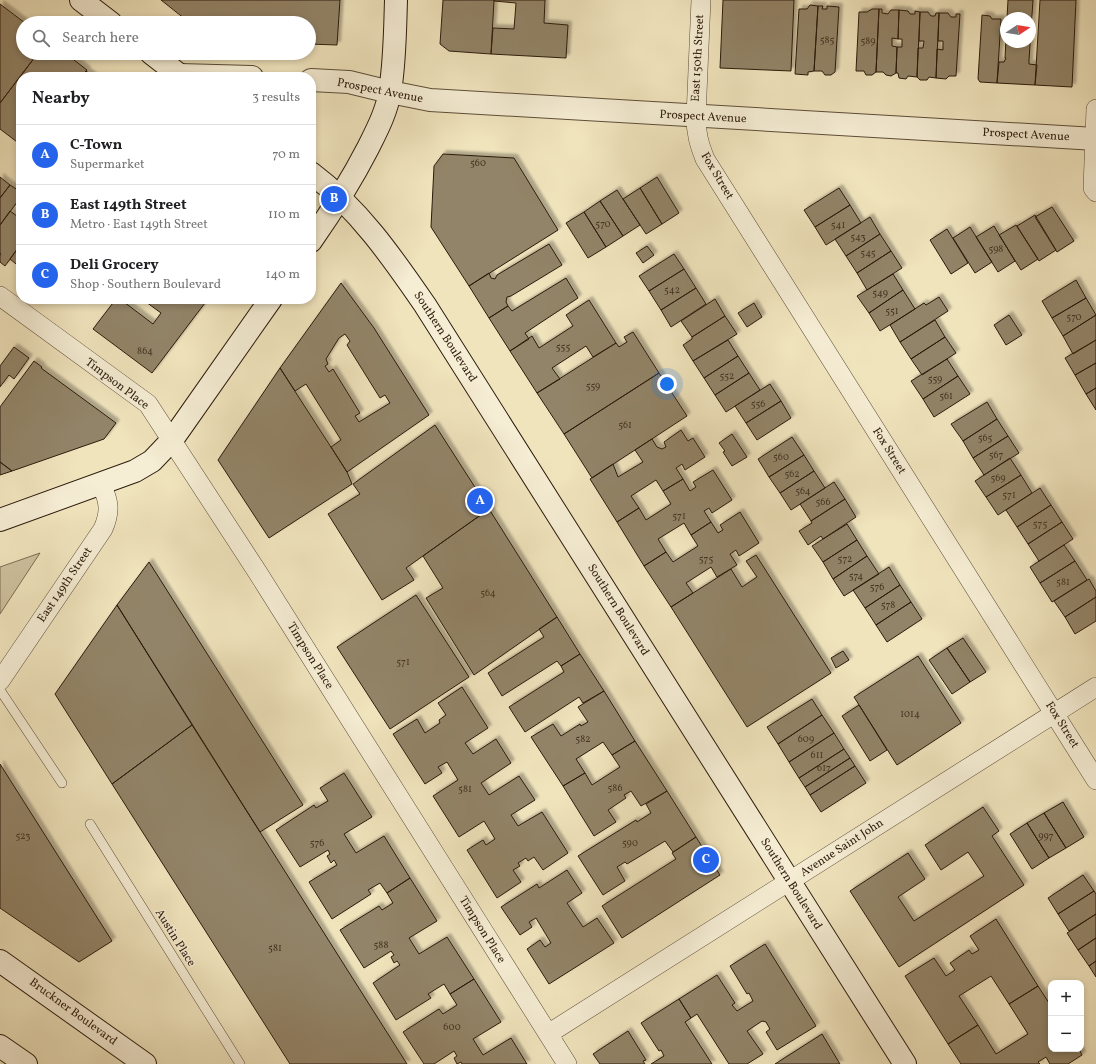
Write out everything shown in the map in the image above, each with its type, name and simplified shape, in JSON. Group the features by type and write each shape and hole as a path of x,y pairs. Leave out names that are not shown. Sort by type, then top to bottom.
{"main road":[{"path":"81,0 102,16"},
{"path":"316,234 341,198 378,128 384,113 390,92 396,0"},
{"path":"160,60 176,72"},
{"name":"Prospect Avenue","path":"316,80 349,82 430,100 696,117 1095,139"},
{"name":"Southern Boulevard","path":"316,177 341,198 387,251 425,305 905,1064"},
{"path":"0,520 102,484 135,471 152,461 172,440 267,304"},
{"name":"Bruckner Boulevard","path":"0,961 145,1064"},
{"path":"0,1046 26,1064"}],"street":[{"name":"East 150th Street","path":"696,117 701,0"},
{"path":"1096,109 1093,188 1096,192"},
{"name":"Fox Street","path":"696,117 696,133 705,159 1096,780"},
{"name":"Timpson Place","path":"0,296 148,404 258,572 567,1064"},
{"name":"East 149th Street","path":"0,681 103,529 107,520 109,507 102,484"},
{"name":"Avenue Saint John","path":"548,1034 1096,687"}],"lane":[{"path":"0,690 62,783"},
{"name":"Austin Place","path":"90,824 240,1064"}],"shaded area":[{"path":"40,553 0,614 0,567"}],"building":[{"path":"161,0 340,0 337,45 316,44 316,16 181,16"},
{"path":"443,0 494,0 491,54 449,51 440,44"},
{"path":"494,0 545,0 544,23 568,25 566,58 491,54 493,28 514,29 516,3"},
{"path":"723,0 794,0 791,71 720,68"},
{"path":"1008,0 1033,0 1032,12 1007,12"},
{"path":"1040,0 1076,0 1072,87 1035,85"},
{"path":"0,4 16,16 16,60 33,60 24,72 16,72 16,82 0,103"},
{"path":"810,5 818,6 814,71 808,72 808,75 795,74 799,9 807,9"},
{"path":"818,6 823,6 822,9 827,9 827,6 839,7 835,72 831,75 825,75 822,71 814,71"},
{"path":"872,9 879,9 876,72 872,75 866,75 864,71 856,71 859,12 867,12"},
{"path":"879,9 882,9 882,13 888,14 891,10 899,10 898,39 892,38 892,46 897,47 896,73 891,76 886,75 883,72 876,72"},
{"path":"899,10 908,11 910,14 915,14 915,11 920,12 917,77 908,76 906,79 899,78 898,73 896,73 897,47 902,47 902,39 898,39"},
{"path":"920,12 928,12 931,16 935,16 936,13 939,13 936,78 929,77 927,80 920,80 917,77 918,48 923,48 924,41 919,41"},
{"path":"939,13 948,13 951,17 956,17 956,14 960,14 956,76 949,76 946,79 936,78 937,49 943,50 943,41 938,41"},
{"path":"982,15 990,16 992,19 1000,19 997,83 980,82 978,79"},
{"path":"1006,48 1030,48 1029,64 1037,65 1035,85 997,83 999,62 1004,62"},
{"path":"33,60 74,60 87,70 85,72 24,72"},
{"path":"16,82 16,141 0,129 0,103"},
{"path":"443,154 514,158 558,230 469,286 431,227 434,166"},
{"path":"0,177 10,185 0,198"},
{"path":"657,177 679,213 662,224 640,188"},
{"path":"10,185 16,189 16,204 0,225 0,198"},
{"path":"640,188 662,224 646,234 623,199"},
{"path":"839,188 850,205 815,227 804,210"},
{"path":"617,190 640,225 623,236 600,201"},
{"path":"600,201 623,236 606,247 584,212"},
{"path":"850,205 861,223 826,245 815,227"},
{"path":"1052,207 1074,241 1057,252 1035,217"},
{"path":"10,211 16,215 16,251 5,266 0,262 0,225"},
{"path":"584,212 606,247 588,258 566,223"},
{"path":"1035,215 1056,250 1039,261 1017,226"},
{"path":"870,217 880,234 846,256 835,239"},
{"path":"1016,225 1038,259 1021,270 999,235"},
{"path":"994,226 1015,261 998,272 976,237"},
{"path":"970,227 992,262 975,273 953,238"},
{"path":"947,229 968,263 951,274 930,240"},
{"path":"880,234 891,251 857,273 846,256"},
{"path":"549,244 562,265 507,297 506,302 508,306 489,318 469,286 489,273 491,278 495,279 497,275"},
{"path":"647,246 654,255 643,263 636,253"},
{"path":"16,251 16,264 10,259"},
{"path":"891,251 902,268 867,290 857,273"},
{"path":"674,254 684,269 649,291 639,276"},
{"path":"684,269 696,288 661,310 649,291"},
{"path":"893,274 903,290 869,313 857,296"},
{"path":"566,278 578,298 525,333 529,339 510,351 489,318 508,306 512,311"},
{"path":"1076,280 1086,298 1052,318 1042,301"},
{"path":"341,283 374,328 429,415 347,472 331,447 341,440 306,384 295,391 280,368","holes":["345,334 350,341 347,345 380,398 385,395 390,403 359,422 355,416 360,413 333,369 329,372 325,366 328,364 326,359 339,338"]},
{"path":"696,288 706,304 671,327 661,310"},
{"path":"903,290 915,309 880,331 869,313"},
{"path":"939,297 948,311 900,342 890,325 924,303 926,305"},
{"path":"1086,298 1096,315 1063,336 1052,318"},
{"path":"715,299 725,316 692,337 681,321"},
{"path":"589,300 616,343 593,357 586,346 552,368 560,379 537,393 510,351 532,336 539,348 573,326 566,315"},
{"path":"754,303 762,317 747,327 738,313"},
{"path":"112,304 127,304 153,324 161,313 149,304 204,304 152,373 93,329"},
{"path":"1009,315 1022,335 1006,345 994,325"},
{"path":"1096,315 1096,340 1073,354 1063,336"},
{"path":"725,316 737,334 693,361 683,345 692,339 692,337"},
{"path":"935,320 945,337 911,359 900,342"},
{"path":"633,332 659,373 564,434 537,393 616,343 619,347 627,342 624,337"},
{"path":"945,337 956,353 922,375 911,359"},
{"path":"728,340 738,356 704,378 693,361"},
{"path":"1096,340 1096,363 1075,375 1065,358"},
{"path":"14,347 29,358 14,379 9,375 0,387 0,366"},
{"path":"738,356 749,373 715,395 704,378"},
{"path":"947,359 958,376 923,399 911,381"},
{"path":"34,361 42,367 41,368 116,423 104,439 12,471 0,462 0,407"},
{"path":"1096,363 1096,388 1086,394 1075,375"},
{"path":"280,368 347,472 352,484 269,538 218,460"},
{"path":"659,373 687,416 592,478 564,434"},
{"path":"749,373 760,390 726,412 715,395"},
{"path":"958,376 970,394 934,417 923,399"},
{"path":"770,384 781,401 746,423 735,406"},
{"path":"1096,388 1096,410 1086,394"},
{"path":"781,401 791,418 757,440 746,423"},
{"path":"987,402 997,419 963,441 951,424"},
{"path":"997,419 1008,436 973,458 963,441"},
{"path":"435,425 489,509 406,568 414,580 382,600 328,514 360,494 353,484"},
{"path":"681,430 688,441 693,438 705,457 685,470 682,464 676,468 683,479 663,491 656,480 631,496 639,508 617,522 590,479 613,464 618,477 643,462 635,450 652,439 657,447 662,449 666,447 664,442"},
{"path":"732,434 747,457 732,466 723,452 725,451 719,443"},
{"path":"1008,436 1019,453 984,475 973,458"},
{"path":"792,437 804,455 769,477 758,459"},
{"path":"804,455 814,471 780,493 769,477"},
{"path":"1010,458 1021,475 986,497 975,481"},
{"path":"0,462 12,471 0,475"},
{"path":"713,470 732,500 712,513 709,508 704,511 711,522 691,535 684,523 658,539 666,552 644,566 617,522 639,508 646,520 671,504 663,491 683,479 690,491 696,487 693,482"},
{"path":"814,471 825,488 791,510 780,493"},
{"path":"1021,475 1032,493 998,515 986,497"},
{"path":"834,482 845,499 811,521 800,504"},
{"path":"1040,488 1051,505 1017,527 1006,510"},
{"path":"845,499 856,517 823,539 821,536 808,545 799,531 812,523 811,521"},
{"path":"1051,505 1062,522 1028,544 1017,527"},
{"path":"489,509 557,617 474,675 426,598 443,588 423,556"},
{"path":"740,512 759,543 739,556 736,550 730,554 737,565 717,577 711,567 686,583 693,593 671,607 644,566 666,552 673,562 698,546 691,535 711,522 718,533 723,530 720,525"},
{"path":"1062,522 1073,539 1039,561 1028,544"},
{"path":"847,524 857,540 823,562 812,546"},
{"path":"857,540 867,556 833,579 823,562"},
{"path":"1064,545 1075,561 1040,583 1030,567"},
{"path":"756,555 831,673 747,727 671,607 731,569 742,587 757,577 746,561"},
{"path":"867,556 879,574 844,596 833,579"},
{"path":"1075,561 1087,580 1052,602 1040,583"},
{"path":"149,562 303,805 260,832 117,605"},
{"path":"889,567 900,585 865,608 853,590"},
{"path":"1089,579 1096,591 1096,597 1065,617 1054,601"},
{"path":"900,585 911,602 876,625 865,608"},
{"path":"416,595 469,677 390,729 337,647"},
{"path":"1096,597 1096,621 1075,634 1065,617"},
{"path":"911,602 922,619 887,642 876,625"},
{"path":"117,605 192,725 112,784 55,694"},
{"path":"557,617 580,654 561,666 557,661 502,696 488,673 544,637 539,629"},
{"path":"963,638 986,672 970,682 947,648"},
{"path":"947,648 970,682 952,694 929,660"},
{"path":"843,651 849,660 836,668 831,658"},
{"path":"580,654 604,691 583,703 579,697 525,732 509,707 564,672 561,666"},
{"path":"918,656 961,723 897,765 854,697"},
{"path":"462,687 488,728 465,743 473,754 496,739 511,763 481,783 489,795 519,776 535,800 511,815 518,826 542,812 568,853 543,870 534,857 528,861 526,858 518,863 520,866 513,870 521,882 497,898 467,850 483,840 486,845 495,839 484,821 459,837 433,796 458,780 447,762 438,767 442,773 425,784 393,734 417,719 425,733 440,723 439,720 446,715 438,703"},
{"path":"604,691 635,741 612,755 603,742 576,759 585,773 563,786 531,737 553,724 561,736 580,724 581,726 588,722 578,707"},
{"path":"812,699 822,715 778,744 767,727"},
{"path":"859,705 887,750 870,761 842,716"},
{"path":"822,715 834,733 789,762 778,744"},
{"path":"192,725 407,1064 290,1064 112,784"},
{"path":"834,733 844,749 799,778 789,762"},
{"path":"635,741 667,791 641,806 631,791 624,795 626,798 608,810 616,822 594,836 563,786 585,773 592,785 620,767 612,755"},
{"path":"844,749 850,758 805,787 799,778"},
{"path":"850,758 855,766 810,795 805,787"},
{"path":"0,764 112,941 79,962 0,908"},
{"path":"855,766 866,783 821,812 810,795"},
{"path":"344,773 372,817 344,834 356,853 384,836 410,878 387,893 380,883 368,890 371,894 332,919 309,882 337,865 334,860 331,863 327,856 330,854 328,850 300,867 276,830 314,805 316,808 328,801 320,788"},
{"path":"667,791 696,837 673,852 665,841 627,864 625,862 617,867 625,881 603,895 578,856 636,820 637,822 651,813 646,804"},
{"path":"1063,802 1084,837 1066,848 1044,813"},
{"path":"983,807 999,831 992,836 1024,885 899,967 850,891 908,853 925,879 898,897 914,921 984,876 968,852 941,870 925,845"},
{"path":"1044,813 1066,848 1049,858 1027,823"},
{"path":"1027,823 1049,858 1032,869 1010,834"},
{"path":"696,837 720,875 622,938 602,906 676,859 672,853"},
{"path":"567,870 582,893 567,903 583,927 597,918 614,943 549,984 527,949 540,940 545,947 551,943 536,918 529,922 532,927 520,935 501,907 537,884 539,888"},
{"path":"1083,875 1094,891 1058,914 1048,898"},
{"path":"410,878 437,921 409,938 419,954 447,937 474,979 450,994 444,984 428,994 431,998 396,1020 373,983 400,965 397,961 394,963 391,957 394,955 391,951 364,968 340,930 379,906 382,910 393,903 387,893"},
{"path":"1094,891 1096,894 1096,914 1069,931 1058,914"},
{"path":"1096,914 1096,938 1078,950 1067,933"},
{"path":"996,919 1038,986 1009,1004 991,976 959,996 978,1025 948,1044 905,976 934,958 946,976 955,970 950,963 969,950 972,954 979,950 970,936"},
{"path":"1096,938 1096,961 1089,966 1078,950"},
{"path":"765,944 816,1026 777,1050 766,1032 770,1029 766,1022 762,1021 747,1031 763,1054 747,1064 729,1064 697,1014 691,1018 679,999 717,975 735,1003 732,1005 737,1011 753,1001 730,966"},
{"path":"1096,961 1096,977 1089,966"},
{"path":"474,979 501,1022 473,1039 483,1055 511,1038 527,1064 462,1064 461,1062 457,1064 454,1058 457,1056 454,1051 434,1064 424,1064 403,1032 439,1009 443,1014 457,1005 450,994"},
{"path":"1038,986 1048,1001 1048,1052 1080,1052 1082,1055 1068,1064 1050,1064 1046,1057 1038,1062 1040,1064 961,1064 948,1044 978,1025 996,1054 1028,1034 1009,1004"},
{"path":"679,999 691,1018 685,1022 712,1064 651,1064 664,1056 661,1050 659,1051 641,1023"},
{"path":"628,1031 646,1060 643,1061 645,1064 600,1064 593,1054"},
{"path":"822,1034 840,1064 775,1064"}],"place":[{"name":"East 149th Street","path":"334,199"},
{"name":"C-Town","path":"480,501"},
{"name":"Deli Grocery","path":"706,860"}]}
